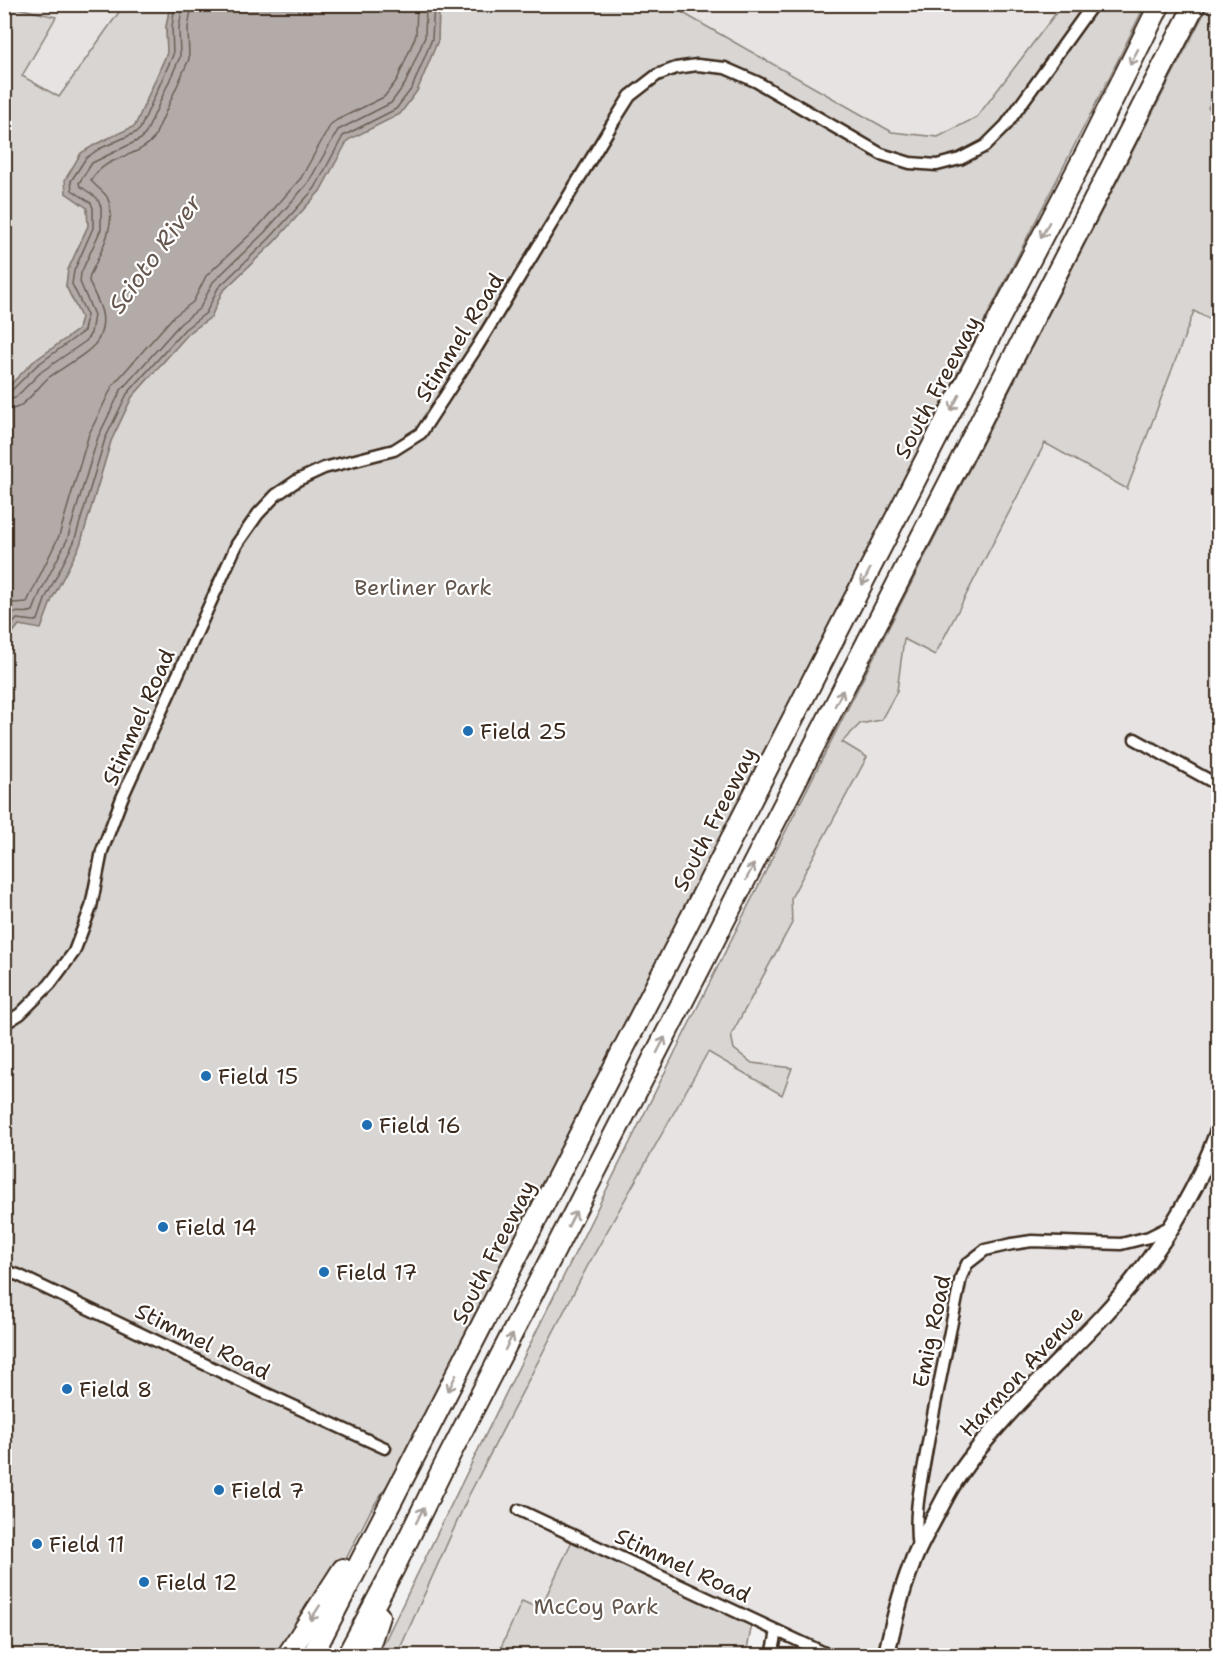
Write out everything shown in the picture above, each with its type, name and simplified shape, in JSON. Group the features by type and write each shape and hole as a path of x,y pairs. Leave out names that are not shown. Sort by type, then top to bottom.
{"highway":[{"name":"South Freeway","path":"312,1656 944,424 1086,153 1160,4"},
{"path":"347,1656 1195,4"},
{"path":"288,1656 404,1476"},
{"path":"366,1656 394,1568"}],"main road":[{"name":"Harmon Avenue","path":"886,1656 898,1604 912,1563 956,1478 983,1441 1015,1405 1115,1302 1147,1264 1174,1224 1196,1184 1218,1132"}],"street":[{"name":"Stimmel Road","path":"4,1024 20,1014 50,984 74,952 91,908 102,851 122,798 237,544 258,514 276,495 298,480 324,468 394,450 421,433 471,358 630,96 657,75 676,68 697,65 725,68 757,82 881,154 910,163 937,165 960,159 986,146 1006,125 1094,4"},
{"path":"1135,739 1218,785"},
{"name":"Emig Road","path":"918,1549 915,1523 918,1498 961,1277 967,1264 985,1250 1012,1244 1032,1241 1121,1244 1149,1237 1174,1224"},
{"name":"Stimmel Road","path":"4,1271 18,1275 385,1448"},
{"name":"Stimmel Road","path":"519,1510 831,1656"},
{"path":"772,1656 777,1630"}],"shaded area":[{"path":"7,5 124,5 59,97 22,76"},
{"path":"669,5 1062,5 977,117 938,137 892,132"},
{"path":"1194,311 1218,324 1218,1655 817,1655 752,1624 540,1609 522,1602 497,1655 397,1656 469,1495 587,1266 709,1052 781,1094 792,1068 752,1063 734,1049 731,1035 792,923 791,898 867,756 842,742 897,691 904,639 935,655 1045,443 1127,489"}],"green space":[{"path":"1209,4 1218,5 1218,87 1208,108 1218,114 1218,324 1194,311 1127,489 1045,443 935,655 904,639 897,691 881,720 860,724 842,742 867,757 791,898 792,923 731,1035 734,1049 752,1063 792,1068 782,1095 708,1052 587,1267 469,1495 397,1655 378,1655 581,1240 788,827"},
{"path":"5,5 56,17 22,76 59,97 124,5 170,5 166,27 167,53 135,126 96,144 66,193 87,207 88,226 68,270 66,286 81,317 78,330 33,362 5,390"},
{"name":"Berliner Park","path":"439,5 669,5 892,132 938,137 977,117 1062,5 1088,5 1006,121 986,141 943,161 954,168 985,152 1007,130 1097,5 1145,5 399,1467 371,1510 297,1655 5,1656 5,642 19,625 41,628 52,599 80,545 111,441 132,397 189,333 211,317 222,292 274,242 320,191 347,140 400,114 417,91 438,40"},
{"name":"McCoy Park","path":"572,1541 752,1624 746,1655 497,1656 522,1601 540,1609"}],"water":[{"name":"Scioto River","path":"170,5 439,5 438,40 417,91 400,114 348,140 320,191 274,242 222,292 211,317 189,333 132,397 111,441 80,545 52,599 41,629 19,625 5,642 5,390 33,362 78,330 81,317 66,286 68,270 88,226 87,208 66,193 65,180 81,153 135,126 167,53 166,27"}],"place":[{"name":"Field 25","path":"468,731"},
{"name":"Field 15","path":"206,1076"},
{"name":"Field 16","path":"367,1125"},
{"name":"Field 14","path":"163,1227"},
{"name":"Field 17","path":"324,1272"},
{"name":"Field 8","path":"67,1389"},
{"name":"Field 7","path":"219,1490"},
{"name":"Field 11","path":"37,1544"},
{"name":"Field 12","path":"144,1582"}]}
